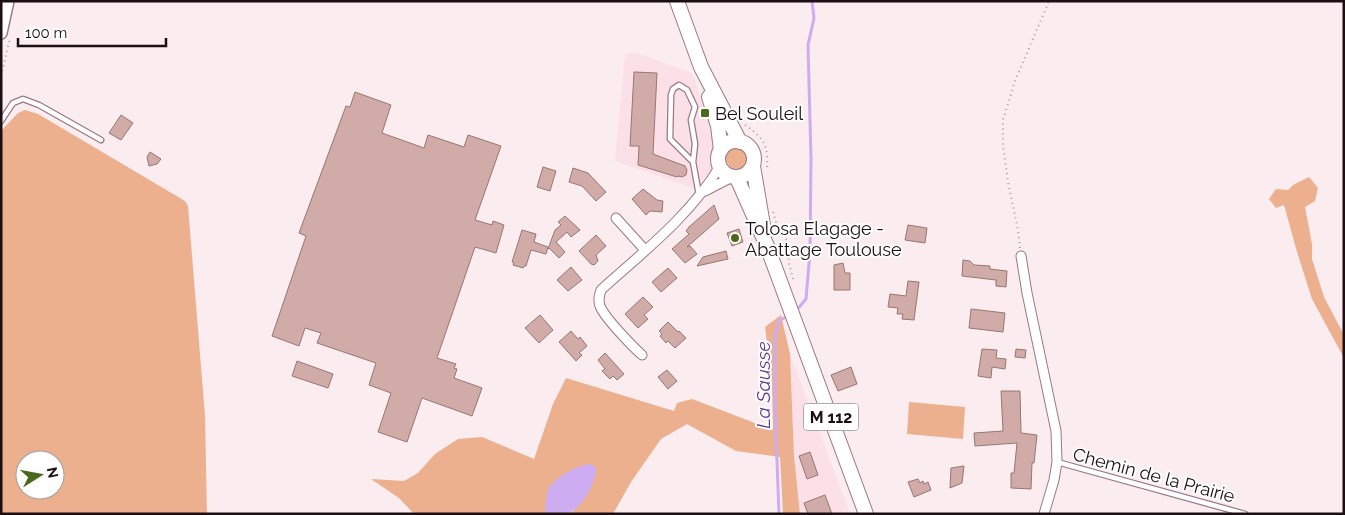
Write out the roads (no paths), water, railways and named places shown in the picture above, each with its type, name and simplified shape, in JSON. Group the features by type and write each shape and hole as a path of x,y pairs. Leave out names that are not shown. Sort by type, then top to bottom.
{"main road":[{"path":"677,1 702,67 718,126 721,150 719,156 720,166 727,175 735,177 747,174 753,166 753,153 748,146 740,142 729,143 721,150"},
{"path":"702,67 740,142"},
{"name":"M 112","path":"753,166 767,246"},
{"name":"M 112","path":"735,177 767,246 866,514"}],"street":[{"path":"1,34 8,1"},
{"path":"642,355 629,343 600,308 598,298 601,290 686,212 707,187 720,166"},
{"path":"699,196 707,190 735,177"},
{"path":"616,218 646,250"},
{"path":"1021,256 1028,301 1056,431 1057,462 1044,514"}],"lane":[{"path":"693,162 670,139 672,89 680,85 687,90 695,107 691,120 696,144 693,162 699,196"},
{"path":"1,121 13,103 22,99 38,105 101,140"},
{"name":"Chemin de la Prairie","path":"1057,462 1245,514"}],"waterway":[{"name":"La Sausse","path":"796,311 806,299 810,252 811,159 808,45 814,18 812,1"},
{"name":"La Sausse","path":"779,514 775,408 775,336 779,321 789,315"}],"place":[{"name":"Bel Souleil","path":"705,113"},
{"name":"Tolosa Elagage - Abattage Toulouse","path":"735,238"}]}
